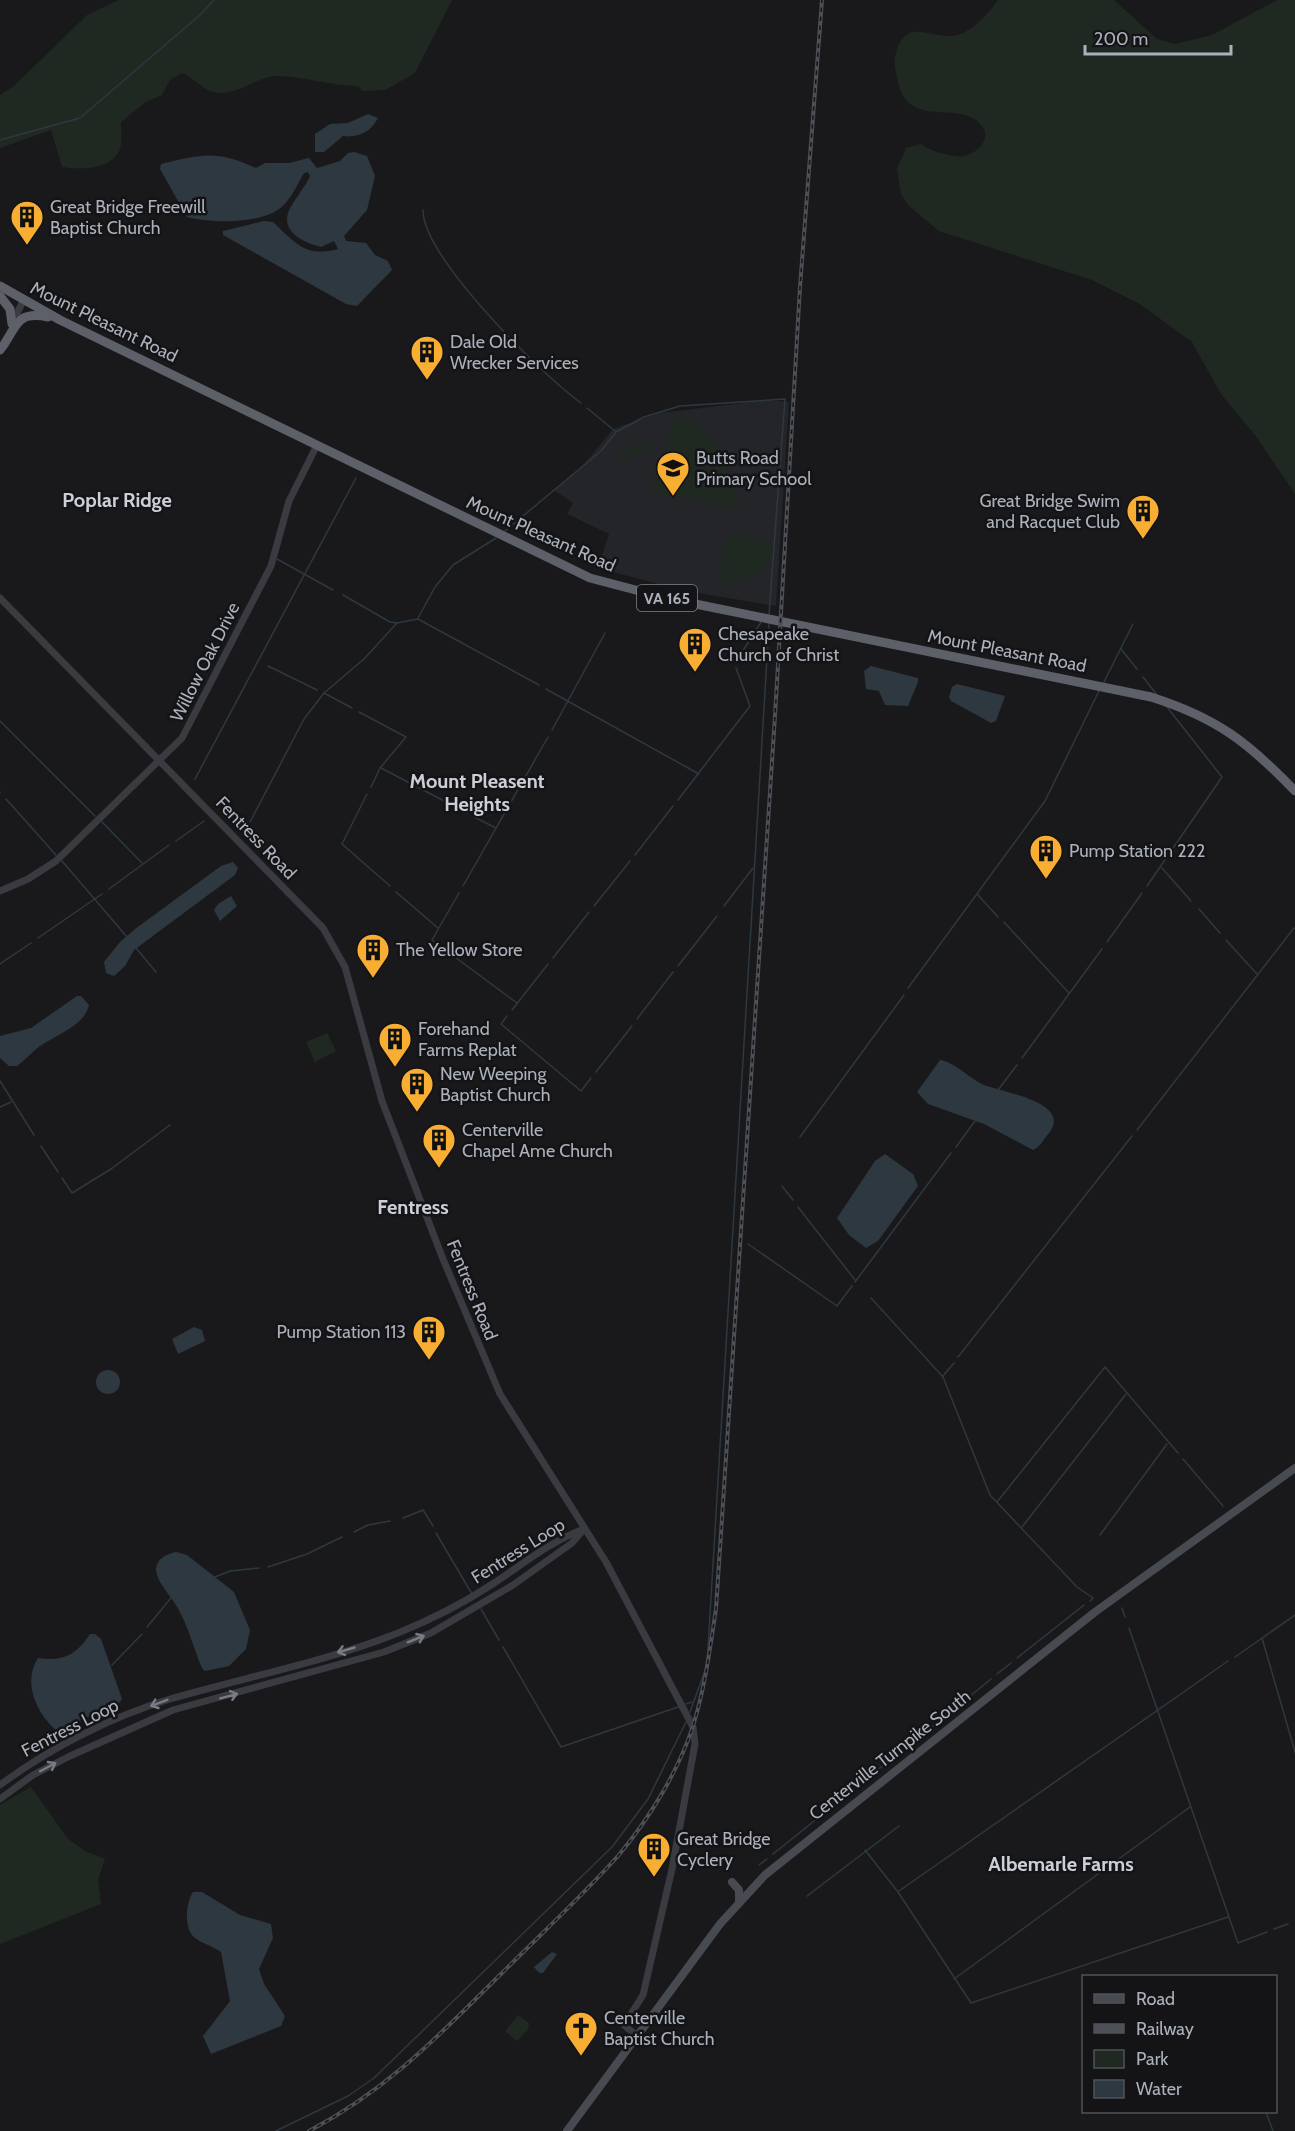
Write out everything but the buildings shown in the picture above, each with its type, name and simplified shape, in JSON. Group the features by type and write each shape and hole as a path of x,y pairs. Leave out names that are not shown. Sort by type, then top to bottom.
{"highway":[{"name":"Mount Pleasant Road","path":"0,286 60,320 508,540 598,580 666,598 1137,694 1178,706 1213,721 1235,735 1257,752 1295,791"},
{"path":"0,296 10,309 12,324"},
{"path":"0,350 21,318 34,315 60,320"}],"main road":[{"name":"Centerville Turnpike South","path":"567,2131 738,1901 778,1863 1058,1641 1295,1468"},
{"path":"732,1882 739,1890 738,1901"}],"street":[{"path":"0,350 23,301"},
{"name":"Willow Oak Drive","path":"0,891 28,879 56,861 159,760 189,727 271,566 289,501 316,445"},
{"name":"Fentress Road","path":"0,598 323,928 333,942 351,985 382,1101 485,1360 506,1407 623,1592 687,1714 695,1736 685,1806 643,1995 638,2008 624,2025 637,2036"},
{"name":"Fentress Loop","path":"0,1785 27,1765 93,1731 159,1703 366,1644 414,1626 464,1602 562,1536 584,1529"},
{"name":"Fentress Loop","path":"0,1799 33,1775 61,1760 173,1710 384,1652 431,1633 513,1585 572,1543 584,1529"}],"shaded area":[{"name":"Butts Road Primary School","path":"769,400 789,402 776,606 681,590 598,568 609,534 567,514 573,503 554,490 579,470 613,429 660,413"}],"green space":[{"path":"119,0 452,0 415,73 385,90 363,91 358,86 280,76 263,79 231,92 222,93 213,92 201,86 182,73 170,80 162,95 144,103 121,122 120,148 109,162 85,168 62,167 51,130 0,148 0,95 14,86 87,15"},
{"path":"998,0 1114,0 1157,39 1175,44 1212,35 1277,0 1295,0 1295,494 1255,435 1221,394 1192,342 1140,304 1092,280 939,231 908,205 901,194 897,169 906,148 921,144 937,152 962,156 976,151 981,146 985,134 983,127 968,116 923,110 913,106 905,98 895,69 899,44 905,36 912,33 947,36 963,33 980,21"},
{"path":"675,417 690,422 712,440 726,465 739,508 655,492 651,485"},
{"path":"640,443 655,445 654,454 639,451 637,456 621,463 617,456"},
{"path":"732,535 774,543 768,562 762,569 747,579 728,583 718,581 726,538"},
{"path":"327,1033 336,1051 315,1062 306,1042"},
{"path":"31,1787 68,1839 85,1851 105,1859 98,1880 101,1904 0,1944 0,1805"},
{"path":"518,2015 529,2023 528,2030 517,2041 505,2031"}],"water":[{"path":"368,114 378,118 368,130 359,135 343,136 324,152 315,152 315,134 330,124 348,123"},
{"path":"354,152 367,156 375,176 367,210 344,236 346,241 366,243 375,255 388,261 392,270 357,306 346,304 223,235 223,231 264,221 273,222 294,242 308,250 338,249 334,241 321,247 309,243 292,232 289,227 288,213 310,176 308,172 304,173 289,199 276,211 245,220 220,221 187,217 160,169 161,164 199,156 230,158 256,168 265,163 289,163 309,158 317,168 340,161 348,153"},
{"path":"871,666 918,678 908,706 885,705 879,691 866,689 864,671"},
{"path":"957,684 1005,696 996,721 991,723 951,701 949,697 952,687"},
{"path":"233,862 238,868 235,875 134,950 125,966 114,976 106,973 104,962 120,942 221,866"},
{"path":"231,896 237,906 220,921 214,910 218,904"},
{"path":"77,996 81,996 89,1005 81,1020 74,1026 42,1045 17,1066 9,1066 0,1058 0,1036 31,1028"},
{"path":"940,1060 946,1061 984,1085 1019,1095 1044,1106 1052,1114 1054,1123 1040,1145 1033,1150 984,1124 928,1104 917,1092"},
{"path":"885,1154 913,1174 918,1186 878,1241 866,1248 849,1235 837,1218 875,1161"},
{"path":"194,1327 202,1330 205,1341 178,1354 172,1339"},
{"path":"108,1370 113,1371 119,1377 119,1387 113,1393 108,1394 103,1393 97,1387 96,1382 97,1377 103,1371"},
{"path":"176,1552 187,1555 234,1592 250,1630 246,1649 229,1666 205,1671 202,1668 183,1617 158,1578 156,1569 160,1559"},
{"path":"90,1634 95,1634 101,1639 122,1699 119,1703 57,1731 43,1716 34,1698 31,1678 33,1668 38,1658 62,1658 74,1652"},
{"path":"193,1892 202,1892 240,1915 271,1924 273,1938 259,1969 264,1984 285,2016 281,2026 211,2054 203,2036 230,2001 221,1952 191,1934 187,1922 187,1909"},
{"path":"552,1952 557,1954 543,1973 539,1973 534,1967"}],"waterway":[{"path":"0,140 80,118 200,15 214,0"},
{"path":"423,210 428,231 462,284 513,342 581,403"},
{"path":"505,531 601,451 616,432 644,417 680,406 785,399 769,614"},
{"path":"587,408 615,431"},
{"path":"195,779 356,478"},
{"path":"418,618 435,587 453,565 496,538"},
{"path":"277,559 333,590"},
{"path":"343,595 390,622 418,619 539,685"},
{"path":"739,657 761,622"},
{"path":"250,822 304,719 324,693 364,659 397,623"},
{"path":"690,1712 707,1665 769,624"},
{"path":"1104,682 1133,624"},
{"path":"552,730 605,633"},
{"path":"1121,649 1137,669"},
{"path":"268,666 317,690"},
{"path":"678,800 750,706 736,668"},
{"path":"1143,677 1157,695"},
{"path":"546,689 699,774"},
{"path":"908,988 1045,801 1099,691"},
{"path":"324,693 352,708"},
{"path":"1147,886 1222,777 1167,707"},
{"path":"359,712 406,737 380,768 371,787"},
{"path":"0,721 95,816"},
{"path":"463,886 548,737"},
{"path":"381,768 467,813"},
{"path":"367,794 342,844 390,886"},
{"path":"6,799 56,855"},
{"path":"635,855 673,806"},
{"path":"474,817 496,828"},
{"path":"176,841 204,821"},
{"path":"102,822 142,863"},
{"path":"109,889 169,845"},
{"path":"62,861 127,937"},
{"path":"594,906 630,861"},
{"path":"724,906 753,868"},
{"path":"1162,868 1191,901"},
{"path":"396,892 438,928"},
{"path":"459,893 432,940 517,1003"},
{"path":"1107,942 1142,893"},
{"path":"38,938 102,894"},
{"path":"978,895 998,917"},
{"path":"1199,909 1220,933"},
{"path":"553,958 589,912"},
{"path":"678,966 717,916"},
{"path":"1004,922 1069,993"},
{"path":"1137,1130 1294,928"},
{"path":"1226,940 1257,974"},
{"path":"0,964 31,943"},
{"path":"136,948 156,972"},
{"path":"1022,1058 1102,949"},
{"path":"512,1010 548,964"},
{"path":"637,1019 673,972"},
{"path":"800,1137 904,995"},
{"path":"507,1016 501,1024 581,1091 591,1078"},
{"path":"596,1072 632,1026"},
{"path":"998,1090 1017,1065"},
{"path":"0,1081 34,1135"},
{"path":"0,1107 11,1102"},
{"path":"956,1147 975,1121"},
{"path":"62,1178 72,1193 111,1169 170,1125"},
{"path":"958,1357 1132,1136"},
{"path":"41,1146 58,1172"},
{"path":"855,1282 951,1153"},
{"path":"782,1186 793,1200"},
{"path":"798,1207 855,1280"},
{"path":"748,1244 837,1306 852,1286"},
{"path":"871,1298 943,1377 990,1495 1077,1587 1093,1598 1090,1601"},
{"path":"943,1376 954,1363"},
{"path":"997,1502 1105,1367 1178,1453"},
{"path":"1022,1527 1126,1394"},
{"path":"1100,1535 1167,1444"},
{"path":"1183,1459 1223,1506"},
{"path":"403,1518 423,1510 433,1526"},
{"path":"354,1532 368,1525 390,1521"},
{"path":"436,1533 472,1594"},
{"path":"268,1567 307,1554 342,1537"},
{"path":"215,1577 230,1571 259,1568"},
{"path":"147,1627 171,1598"},
{"path":"1017,1658 1084,1605"},
{"path":"1122,1608 1125,1617"},
{"path":"481,1609 499,1640"},
{"path":"1235,1657 1295,1615"},
{"path":"1129,1628 1238,1943 1267,1932"},
{"path":"112,1665 142,1634"},
{"path":"1262,1638 1295,1752"},
{"path":"503,1647 561,1747 678,1707"},
{"path":"899,1891 1228,1661"},
{"path":"997,1674 1011,1663"},
{"path":"917,1739 991,1679"},
{"path":"686,1704 692,1702"},
{"path":"276,2131 348,2096 374,2078 612,1847 648,1799 686,1722"},
{"path":"860,1784 910,1744"},
{"path":"773,1854 854,1789"},
{"path":"954,1979 1190,1807"},
{"path":"807,1896 899,1826"},
{"path":"865,1850 898,1892 971,2003 1228,1917"},
{"path":"759,1865 767,1859"},
{"path":"1274,1929 1288,1924"},
{"path":"1266,2113 1273,2131"}],"railway":[{"path":"309,2131 338,2115 412,2060 457,2018 618,1856 641,1827 671,1778 687,1743 701,1697 716,1609 775,716 800,287 822,0"}],"place":[{"name":"Great Bridge Freewill Baptist Church","path":"27,246"},
{"name":"Dale Old Wrecker Services","path":"427,381"},
{"name":"Butts Road Primary School","path":"673,497"},
{"name":"Great Bridge Swim and Racquet Club","path":"1143,540"},
{"name":"Chesapeake Church of Christ","path":"695,673"},
{"name":"Pump Station 222","path":"1046,880"},
{"name":"The Yellow Store","path":"373,979"},
{"name":"Forehand Farms Replat","path":"395,1068"},
{"name":"New Weeping Baptist Church","path":"417,1113"},
{"name":"Centerville Chapel Ame Church","path":"439,1169"},
{"name":"Pump Station 113","path":"429,1361"},
{"name":"Great Bridge Cyclery","path":"654,1878"},
{"name":"Centerville Baptist Church","path":"581,2057"}],"district":[{"name":"Poplar Ridge","path":"117,500"},
{"name":"Mount Pleasent Heights","path":"477,792"},
{"name":"Fentress","path":"413,1207"},
{"name":"Albemarle Farms","path":"1061,1864"}]}
